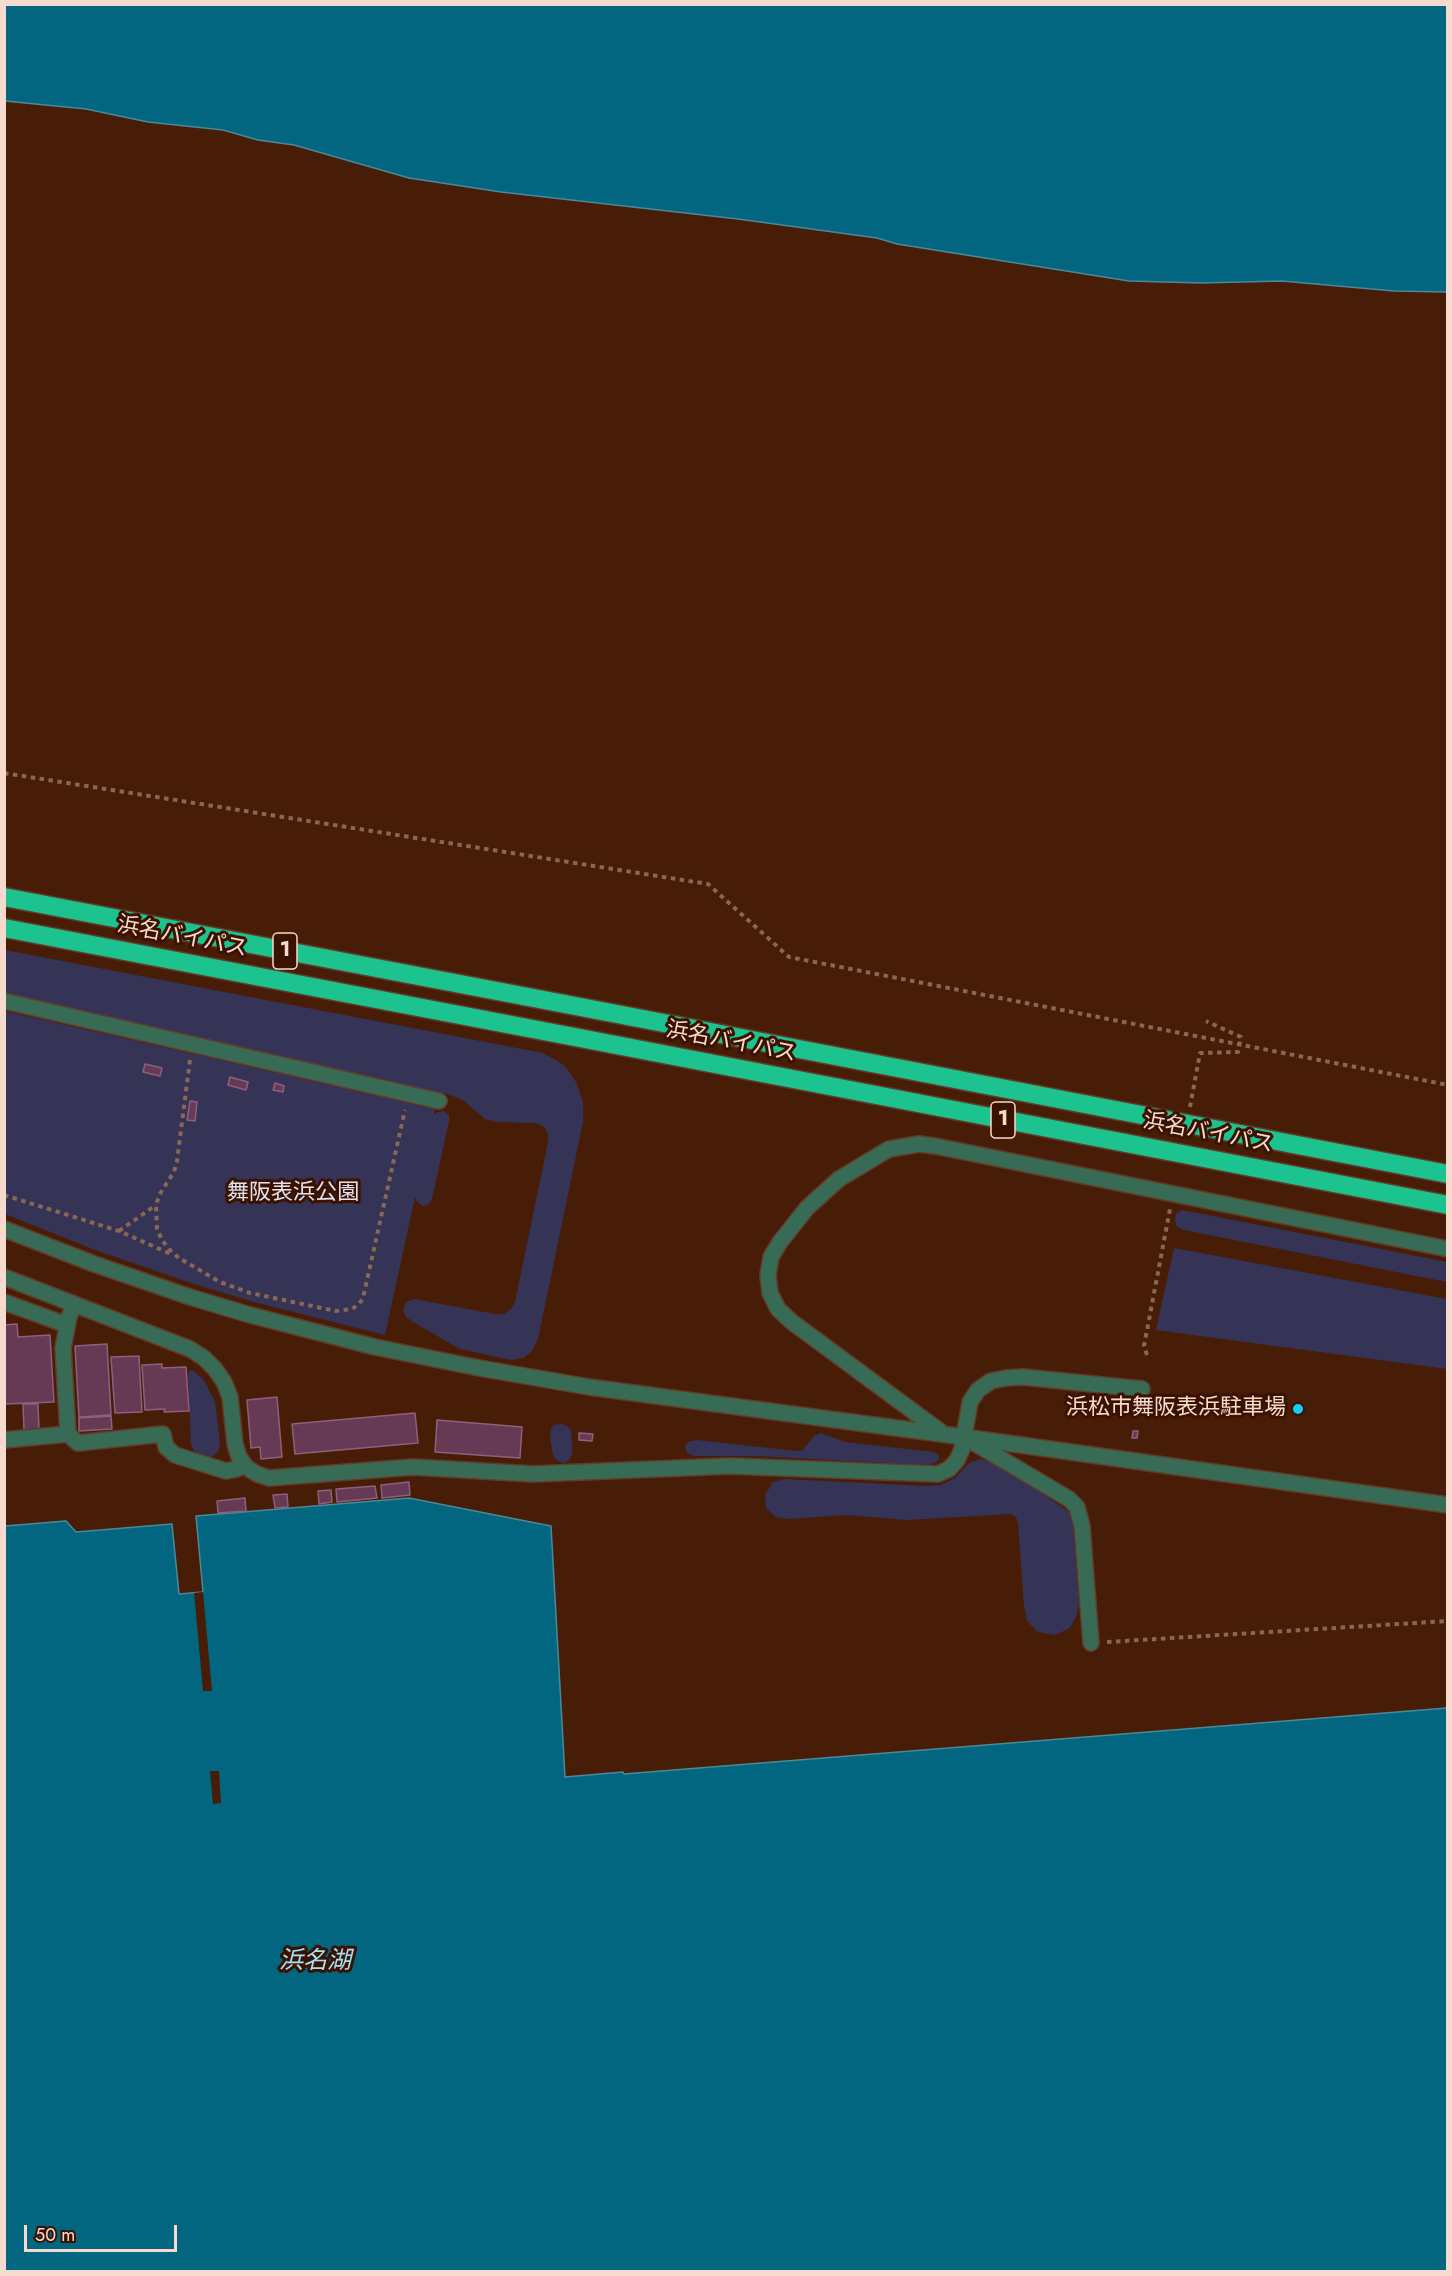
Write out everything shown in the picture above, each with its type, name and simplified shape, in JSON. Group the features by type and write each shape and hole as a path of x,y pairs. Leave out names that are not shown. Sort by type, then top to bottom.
{"highway":[{"name":"浜名バイパス","path":"4,897 1448,1174"},
{"name":"浜名バイパス","path":"4,928 1448,1205"}],"street":[{"path":"4,1001 440,1101"},
{"path":"944,1434 792,1322 778,1310 770,1293 768,1275 771,1257 807,1208 839,1179 889,1149 920,1144 935,1146 1448,1249"},
{"path":"4,1228 93,1264 250,1316 375,1347 478,1368 589,1387 1448,1505"},
{"path":"4,1277 190,1349 204,1358 220,1376 230,1397 235,1444 239,1456 244,1464 256,1474 269,1478 413,1467 548,1474 742,1466 938,1474 949,1469 957,1460 964,1437 970,1402 978,1390 991,1381 1023,1377 1142,1389"},
{"path":"4,1302 67,1325"},
{"path":"74,1304 63,1348 68,1434 78,1443 163,1434 166,1447 175,1455 226,1471 237,1469 244,1464"},
{"path":"4,1440 68,1434"},
{"path":"964,1437 1069,1499 1077,1507 1082,1526 1090,1643"}],"path":[{"path":"4,773 708,885 789,957 1448,1085"},
{"path":"1193,1089 1200,1053 1238,1052 1241,1037 1206,1021"},
{"path":"179,1258 170,1250 157,1229 156,1204 174,1172 177,1161 191,1050"},
{"path":"4,1195 119,1231 179,1258 220,1282 250,1293 336,1311 352,1309 363,1298 408,1100"},
{"path":"119,1231 156,1204"},
{"path":"1147,1355 1144,1346 1170,1211"},
{"path":"1090,1643 1448,1621"}],"green space":[{"path":"5,950 543,1053 564,1065 576,1082 583,1102 583,1122 538,1339 532,1351 523,1358 511,1360 460,1349 413,1322 406,1317 403,1310 406,1302 414,1299 495,1314 504,1314 511,1309 515,1302 548,1142 548,1134 544,1127 536,1123 497,1122 485,1119 463,1100 447,1094 5,994"},
{"name":"舞阪表浜公園","path":"4,1011 435,1109 434,1115 444,1111 449,1115 432,1199 429,1204 423,1206 417,1202 415,1197 385,1335 254,1302 194,1284 98,1251 5,1214"},
{"path":"1182,1210 1447,1262 1447,1282 1184,1230 1177,1227 1175,1221 1176,1214"},
{"path":"1174,1248 1447,1299 1447,1369 1156,1330"},
{"path":"192,1370 203,1379 215,1401 220,1443 218,1452 211,1457 203,1458 195,1453 191,1444 188,1374"},
{"path":"554,1425 567,1426 571,1431 572,1443 572,1454 564,1463 553,1456 550,1436"},
{"path":"821,1433 845,1442 934,1452 939,1455 939,1459 935,1463 925,1465 754,1456 695,1456 687,1453 685,1447 688,1442 697,1440 797,1451 803,1450 814,1436"},
{"path":"981,1459 1029,1484 1069,1512 1073,1527 1079,1605 1070,1628 1055,1635 1038,1632 1027,1621 1018,1523 1016,1517 1011,1514 906,1520 846,1515 789,1519 776,1517 766,1508 765,1495 773,1482 785,1479 940,1485 955,1478 969,1463"}],"water":[{"path":"4,5 1447,5 1447,292 1394,291 1282,281 1201,283 1129,281 897,244 877,238 738,219 501,192 409,178 294,145 258,140 223,130 148,122 86,109 5,101"},
{"name":"浜名湖","path":"409,1498 551,1526 565,1777 1447,1708 1447,2271 5,2272 5,1526 66,1521 76,1532 172,1524 179,1594 203,1592 196,1516"}],"pier":[{"path":"203,1592 212,1691 203,1691 194,1593"},
{"path":"210,1771 219,1771 221,1803 213,1804"}],"building":[{"path":"145,1064 162,1068 160,1076 143,1072"},
{"path":"230,1077 248,1082 246,1090 228,1085"},
{"path":"275,1083 284,1086 283,1092 273,1090"},
{"path":"190,1101 197,1102 195,1121 187,1120"},
{"path":"17,1324 18,1337 50,1335 54,1402 4,1404 4,1325"},
{"path":"107,1344 111,1415 79,1417 75,1346"},
{"path":"139,1356 142,1412 115,1413 111,1357"},
{"path":"162,1364 162,1368 186,1367 189,1411 145,1410 142,1365"},
{"path":"277,1397 282,1457 261,1459 260,1447 251,1448 247,1400"},
{"path":"23,1404 38,1404 39,1430 24,1430"},
{"path":"415,1413 418,1443 295,1454 292,1424"},
{"path":"111,1416 112,1429 79,1431 79,1418"},
{"path":"437,1420 522,1427 520,1458 435,1452"},
{"path":"1133,1431 1138,1431 1137,1438 1132,1438"},
{"path":"579,1433 593,1434 592,1441 579,1440"},
{"path":"409,1482 410,1495 382,1498 381,1485"},
{"path":"375,1486 377,1498 337,1502 336,1489"},
{"path":"331,1490 332,1502 319,1504 318,1491"},
{"path":"287,1494 288,1507 275,1508 273,1495"},
{"path":"245,1498 246,1511 218,1513 217,1501"}],"place":[{"name":"浜松市舞阪表浜駐車場","path":"1298,1409"}]}
